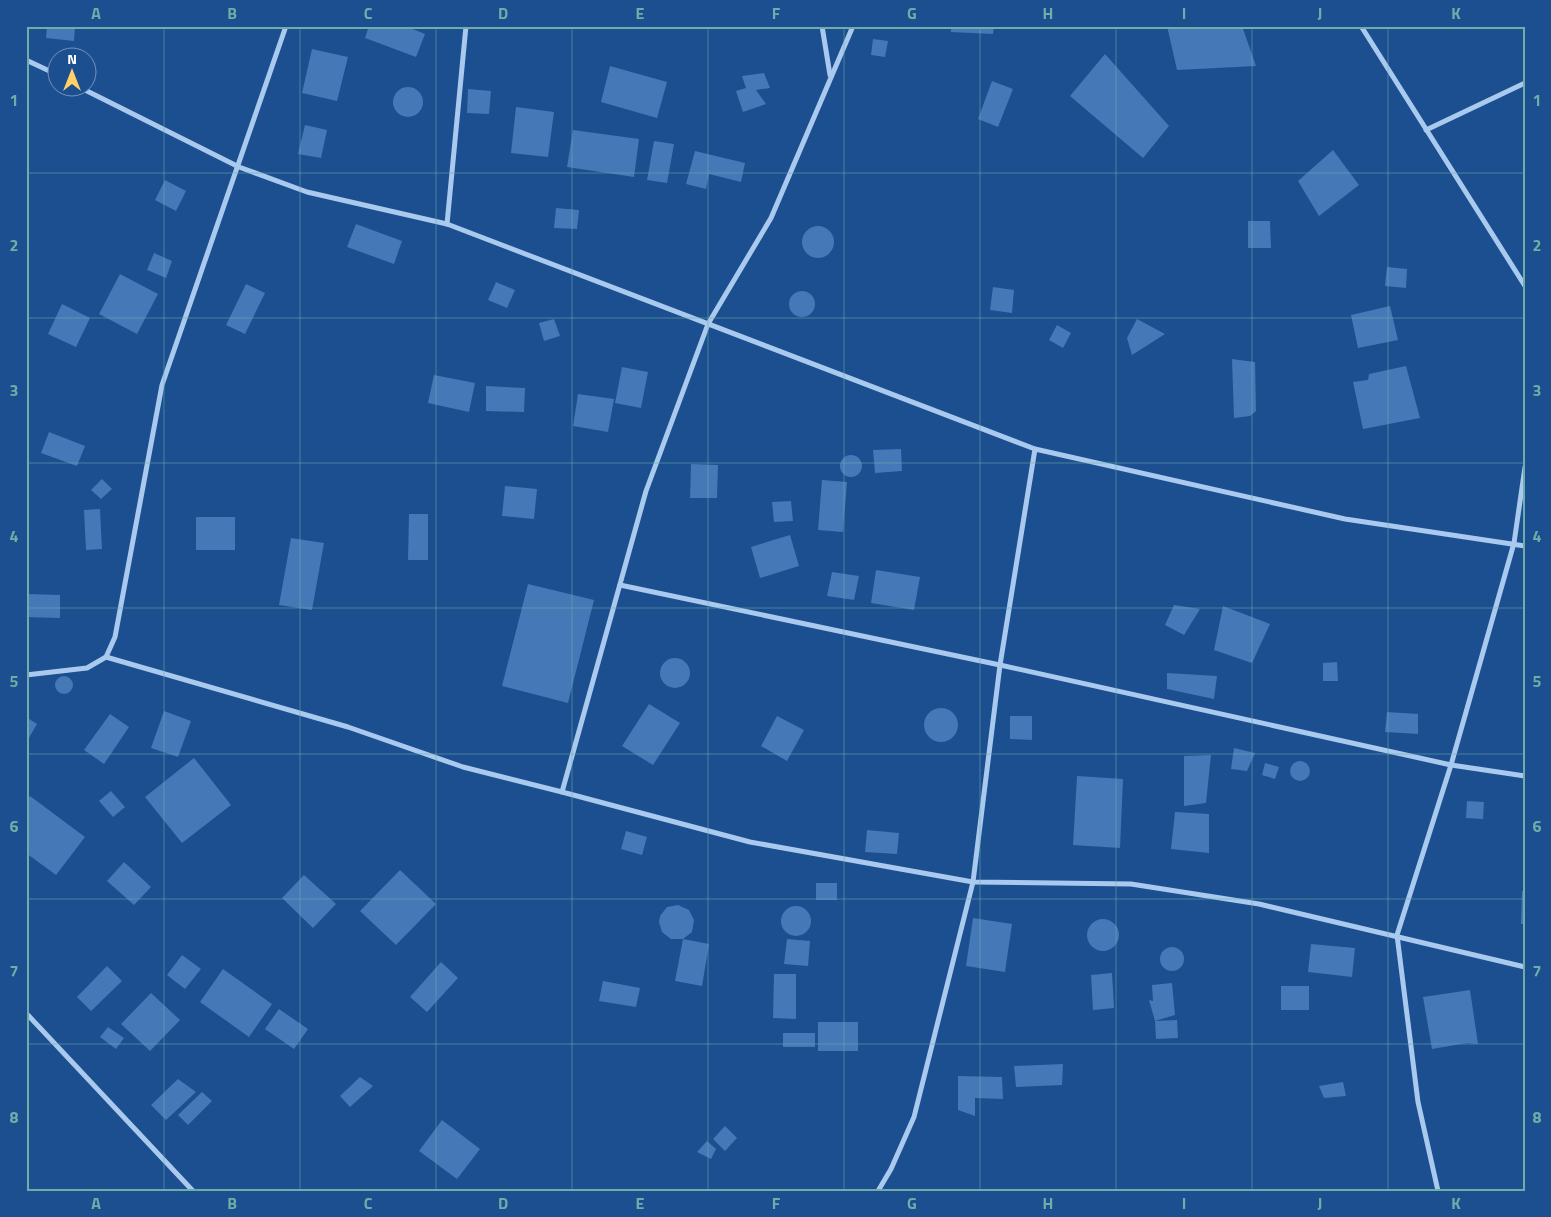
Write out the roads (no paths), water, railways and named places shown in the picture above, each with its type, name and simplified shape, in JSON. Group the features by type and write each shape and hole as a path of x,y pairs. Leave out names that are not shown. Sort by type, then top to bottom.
{"street":[{"path":"26,675 87,668 106,657 115,637 162,385 286,26"},
{"path":"447,224 466,26"},
{"path":"822,26 830,77"},
{"path":"562,792 646,491 708,324 771,218 853,26"},
{"path":"1362,26 1525,286"},
{"path":"26,60 48,71"},
{"path":"1426,130 1525,83"},
{"path":"98,96 239,166 307,192 447,224 1036,450 1345,518 1525,546"},
{"path":"878,1191 891,1169 914,1117 973,882 1000,665 1036,450"},
{"path":"1438,1191 1418,1102 1397,935 1451,765 1514,544 1525,467"},
{"path":"620,585 1000,665 1451,765 1525,776"},
{"path":"106,657 348,728 463,767 750,842 973,882 1131,884 1259,904 1397,935 1525,967"},
{"path":"26,1013 194,1191"}]}
